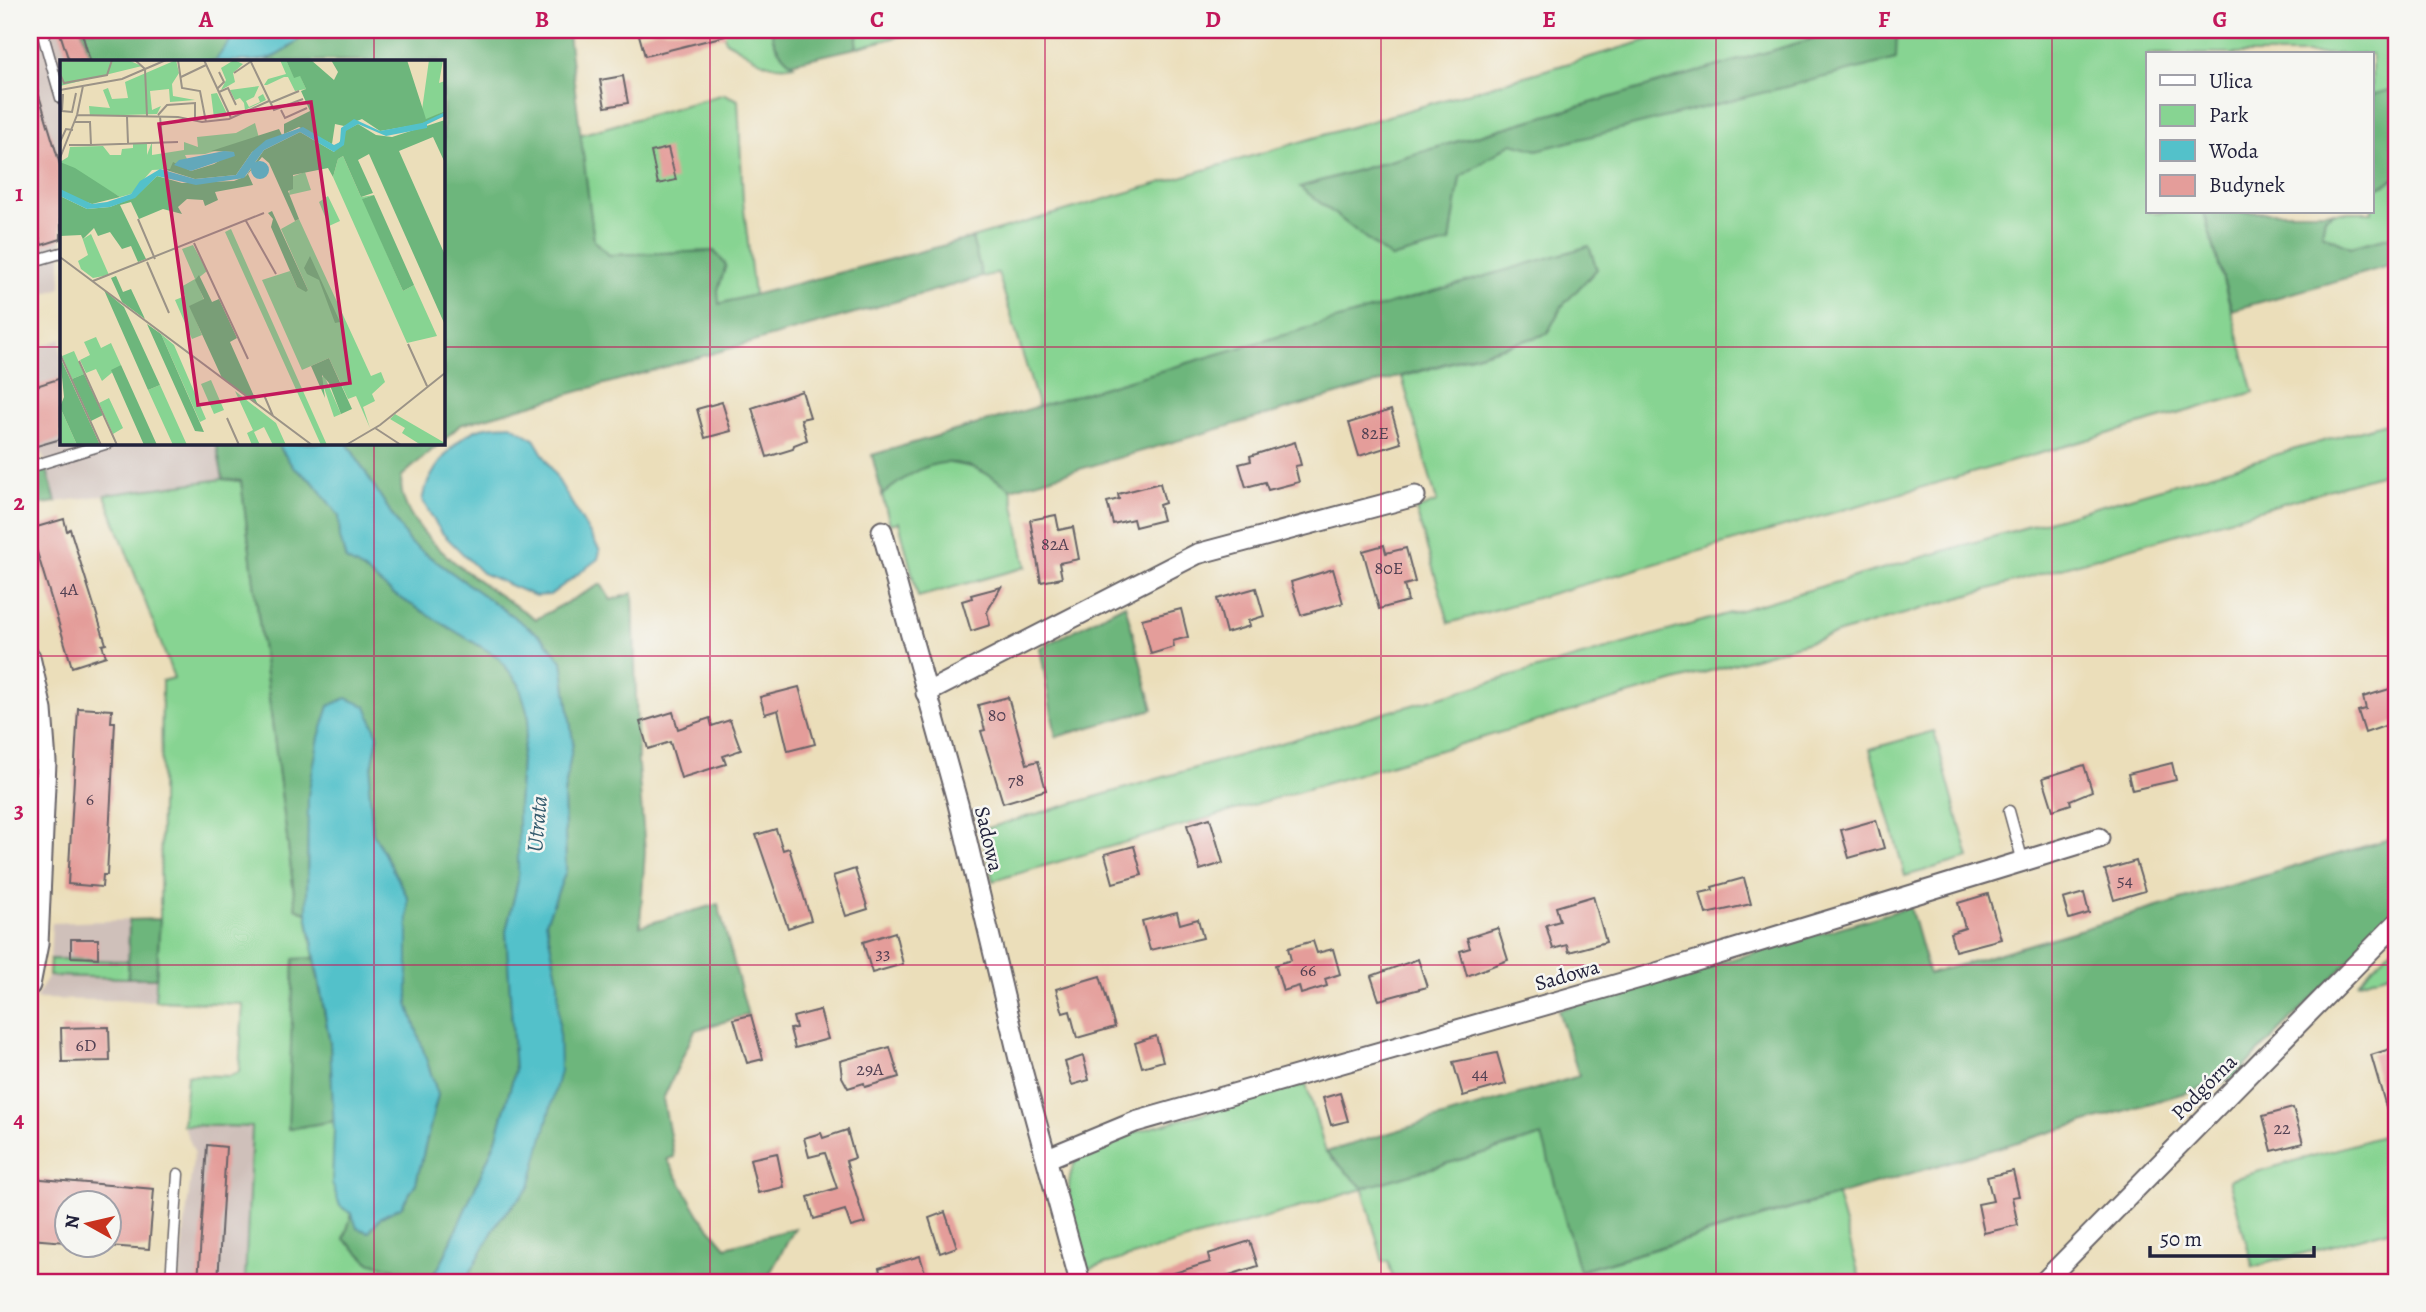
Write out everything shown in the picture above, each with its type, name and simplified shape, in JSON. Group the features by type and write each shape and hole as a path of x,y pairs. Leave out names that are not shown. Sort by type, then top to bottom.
{"street":[{"path":"926,693 1197,554 1415,496"},
{"name":"Sadowa","path":"882,531 958,804 1019,1059 1080,1282"},
{"path":"30,657 46,762 35,910 38,943 30,985"},
{"name":"Sadowa","path":"1048,1158 1135,1122 1650,975 2099,838"},
{"name":"Podgórna","path":"2044,1282 2396,924"}],"lane":[{"path":"43,36 60,95"},
{"path":"30,262 60,253"},
{"path":"30,289 30,307"},
{"path":"30,467 105,444"},
{"path":"2009,811 2023,862"},
{"path":"170,1282 178,1174"}],"shaded area":[{"path":"82,30 92,60 60,60 60,288 34,297 30,284 30,32"},
{"path":"60,339 60,444 216,444 223,479 56,502 42,453 30,457 30,351"},
{"path":"129,920 128,961 50,959 52,923"},
{"path":"49,976 156,978 155,1001 35,999"},
{"path":"183,1125 252,1127 245,1282 178,1282 194,1151"}],"green space":[{"path":"82,30 238,30 216,60 92,60"},
{"path":"309,30 581,30 568,34 594,241 609,255 714,251 726,265 718,290 719,304 972,238 982,277 460,425 444,440 444,60 269,60 291,47"},
{"path":"722,30 772,30 776,46 794,65 775,66 758,60 726,41"},
{"path":"772,30 858,30 856,48 791,63 778,48"},
{"path":"858,30 923,30 856,48"},
{"path":"1682,30 1843,30 1300,187 1391,258 1450,242 1460,177 1512,143 1732,98 1895,59 1897,30 2396,30 2396,88 2374,94 2374,52 2146,52 2146,214 2205,214 2254,392 1449,623 1416,510 1437,502 1402,377 1547,334 1562,306 1597,269 1589,247 1039,408 998,273 982,277 972,238"},
{"path":"1843,30 1897,30 1896,59 1537,150 1512,143 1460,177 1450,242 1391,258 1300,187"},
{"path":"2396,88 2396,178 2374,190 2374,94"},
{"path":"724,94 738,100 743,200 754,295 718,304 718,290 726,265 714,251 609,255 594,241 579,135"},
{"path":"2396,178 2396,235 2351,247 2322,234 2325,217 2331,214 2374,214 2374,190"},
{"path":"2205,214 2331,214 2325,217 2322,234 2351,247 2396,235 2396,264 2232,310"},
{"path":"1589,246 1597,269 1562,306 1547,334 1011,489 975,468 945,463 916,472 882,495 872,455"},
{"path":"2396,420 2396,470 993,881 981,830"},
{"path":"216,444 278,444 293,467 313,482 339,516 340,538 346,560 364,570 392,593 498,657 519,684 529,718 521,759 518,881 506,931 515,1071 496,1140 441,1264 428,1282 395,1282 395,1269 369,1262 344,1239 352,1214 381,1217 402,1206 416,1183 438,1095 408,1004 408,898 373,833 369,785 378,736 329,706 316,758 309,809 307,913 296,908 241,481 223,479"},
{"path":"348,444 439,444 402,476 403,497 413,518 429,539 473,577 536,619 601,584 611,600 633,593 638,766 645,851 640,926 718,904 748,1015 695,1030 663,1099 674,1157 667,1159 699,1215 726,1247 795,1228 765,1282 465,1282 499,1220 530,1187 558,981 546,922 566,870 564,795 573,742 562,661 543,638 409,542"},
{"path":"938,461 983,469 1011,489 1026,567 918,597 899,522 890,524 882,495 911,472"},
{"path":"47,470 56,502 30,506 30,476"},
{"path":"223,479 241,481 296,908 307,913 314,958 294,959 289,1129 334,1121 340,1206 352,1214 344,1239 369,1262 396,1269 395,1282 245,1282 252,1127 183,1125 187,1075 230,1076 239,1072 243,1004 155,1001 160,919 162,681 174,678 105,495"},
{"path":"1125,604 1153,709 1056,737 1040,648"},
{"path":"1934,731 1969,858 1905,876 1870,749"},
{"path":"2396,837 2396,914 2232,1079 1579,1271 1542,1136 1363,1188 1326,1152 1579,1076 1558,1010 1910,907 1929,974"},
{"path":"160,919 156,978 128,978 129,920"},
{"path":"2396,944 2396,971 2357,983"},
{"path":"314,958 330,1043 334,1121 288,1129 294,959"},
{"path":"50,959 128,961 128,978 49,976"},
{"path":"1306,1084 1326,1152 1363,1188 1543,1136 1580,1271 1837,1196 1861,1282 1394,1282 1388,1261 1383,1262 1363,1189 1088,1269 1073,1220 1069,1187 1071,1172 1078,1158 1090,1145"},
{"path":"2396,1132 2396,1228 2253,1267 2229,1180"}],"water":[{"path":"238,30 309,30 276,56 262,60 216,60"},
{"path":"511,425 534,439 600,551 598,559 550,595 535,596 482,573 441,532 422,500 435,469 459,441 482,428"},
{"name":"Utrata","path":"278,444 348,444 409,542 543,638 562,661 573,742 564,795 566,871 546,922 558,981 560,1071 530,1187 499,1220 465,1282 428,1282 441,1264 496,1140 515,1071 506,931 518,881 521,759 529,718 519,684 498,657 392,593 364,570 346,560 340,538 339,516 313,482 293,467"},
{"path":"346,698 366,706 378,736 369,785 373,833 408,898 408,1004 438,1095 416,1183 401,1207 381,1217 369,1232 357,1228 352,1214 340,1206 332,1183 334,1131 330,1043 307,913 308,795 319,737 329,706"}],"building":[{"path":"59,30 81,30 90,60 69,60"},
{"path":"658,30 725,30 725,36 645,56 639,35"},
{"path":"623,76 628,103 605,107 600,80"},
{"path":"34,79 60,165 60,239 42,245 30,212 30,80"},
{"path":"668,148 676,180 658,184 651,152"},
{"path":"60,378 60,439 30,448 30,388"},
{"path":"802,391 810,417 801,419 807,440 794,445 793,449 767,457 752,408"},
{"path":"722,402 731,431 705,438 697,409"},
{"path":"1391,410 1401,443 1359,456 1349,423"},
{"path":"1295,442 1301,465 1295,466 1299,482 1268,490 1265,482 1246,487 1239,464 1251,461 1250,456"},
{"path":"1160,483 1165,503 1159,505 1163,520 1135,527 1133,519 1113,524 1107,502 1119,499 1118,494"},
{"path":"1056,515 1059,530 1073,527 1079,559 1059,563 1062,578 1041,582 1030,520"},
{"path":"64,519 67,531 70,529 106,644 102,645 106,656 72,667 30,529"},
{"path":"1384,545 1386,553 1406,548 1415,582 1404,585 1408,601 1379,609 1363,551"},
{"path":"1333,569 1343,603 1301,615 1291,582"},
{"path":"1001,587 987,612 990,625 971,631 962,601 972,598 971,595"},
{"path":"1256,588 1264,616 1248,621 1250,626 1226,633 1217,599"},
{"path":"1181,609 1188,637 1173,641 1174,647 1151,654 1142,619"},
{"path":"799,687 815,744 788,751 778,710 765,714 760,697"},
{"path":"2396,687 2396,722 2365,733 2358,711 2366,709 2363,697"},
{"path":"1008,697 1027,764 1038,761 1046,790 1003,803 981,731 985,730 978,705"},
{"path":"78,708 112,710 111,722 115,722 107,875 103,875 102,887 68,884"},
{"path":"673,712 678,729 710,718 712,726 730,720 741,750 723,756 726,764 681,778 670,742 648,749 640,722"},
{"path":"2172,763 2176,780 2132,790 2128,774"},
{"path":"2084,765 2092,791 2070,800 2071,804 2053,810 2043,778"},
{"path":"1210,818 1223,863 1200,870 1187,825"},
{"path":"1876,820 1884,848 1849,858 1841,830"},
{"path":"776,829 783,850 789,848 811,920 788,928 756,835"},
{"path":"1134,846 1142,875 1113,883 1105,854"},
{"path":"2136,861 2145,891 2114,900 2105,870"},
{"path":"855,869 868,909 846,916 833,876"},
{"path":"1744,878 1751,904 1706,914 1700,893"},
{"path":"2084,893 2089,913 2069,919 2063,899"},
{"path":"1988,894 2001,939 1955,951 1950,933 1965,928 1958,903"},
{"path":"1593,896 1606,942 1569,952 1567,945 1553,949 1546,925 1560,921 1556,907"},
{"path":"1177,912 1180,924 1198,919 1203,938 1150,950 1142,921"},
{"path":"1498,928 1508,960 1467,976 1460,951 1470,948 1467,938"},
{"path":"895,932 903,964 872,973 863,942"},
{"path":"71,939 98,939 98,958 71,957"},
{"path":"1313,941 1317,953 1333,949 1340,974 1325,979 1327,986 1301,994 1299,986 1283,991 1275,965 1291,960 1288,948"},
{"path":"1418,959 1427,987 1379,1000 1371,976"},
{"path":"1100,976 1115,1027 1077,1038 1070,1011 1063,1013 1056,989"},
{"path":"820,1010 828,1039 795,1048 790,1029 796,1028 793,1017"},
{"path":"751,1015 763,1059 747,1063 734,1019"},
{"path":"109,1027 110,1061 62,1062 61,1028"},
{"path":"1156,1036 1163,1061 1142,1067 1135,1043"},
{"path":"890,1047 899,1077 865,1087 864,1083 848,1088 842,1077 840,1061"},
{"path":"2396,1047 2396,1123 2391,1124 2371,1055"},
{"path":"1497,1053 1506,1084 1463,1096 1453,1062"},
{"path":"1083,1056 1089,1080 1072,1085 1065,1062"},
{"path":"1340,1093 1348,1121 1331,1125 1323,1098"},
{"path":"2293,1108 2303,1143 2272,1151 2263,1116"},
{"path":"847,1130 855,1158 846,1161 865,1223 851,1227 845,1210 814,1219 808,1197 837,1188 825,1153 809,1157 804,1138 821,1133 823,1138"},
{"path":"207,1145 226,1147 218,1282 198,1282"},
{"path":"777,1153 784,1187 758,1193 750,1159"},
{"path":"2013,1171 2019,1196 2012,1197 2018,1225 1984,1233 1978,1204 1993,1201 1987,1177"},
{"path":"30,1178 154,1189 149,1249 122,1247 122,1190 52,1190 52,1241 30,1239"},
{"path":"945,1212 957,1247 940,1253 929,1218"},
{"path":"1250,1241 1258,1266 1223,1277 1225,1282 1158,1282 1158,1278 1210,1262 1208,1254"},
{"path":"920,1256 928,1282 883,1282 879,1268"}]}
